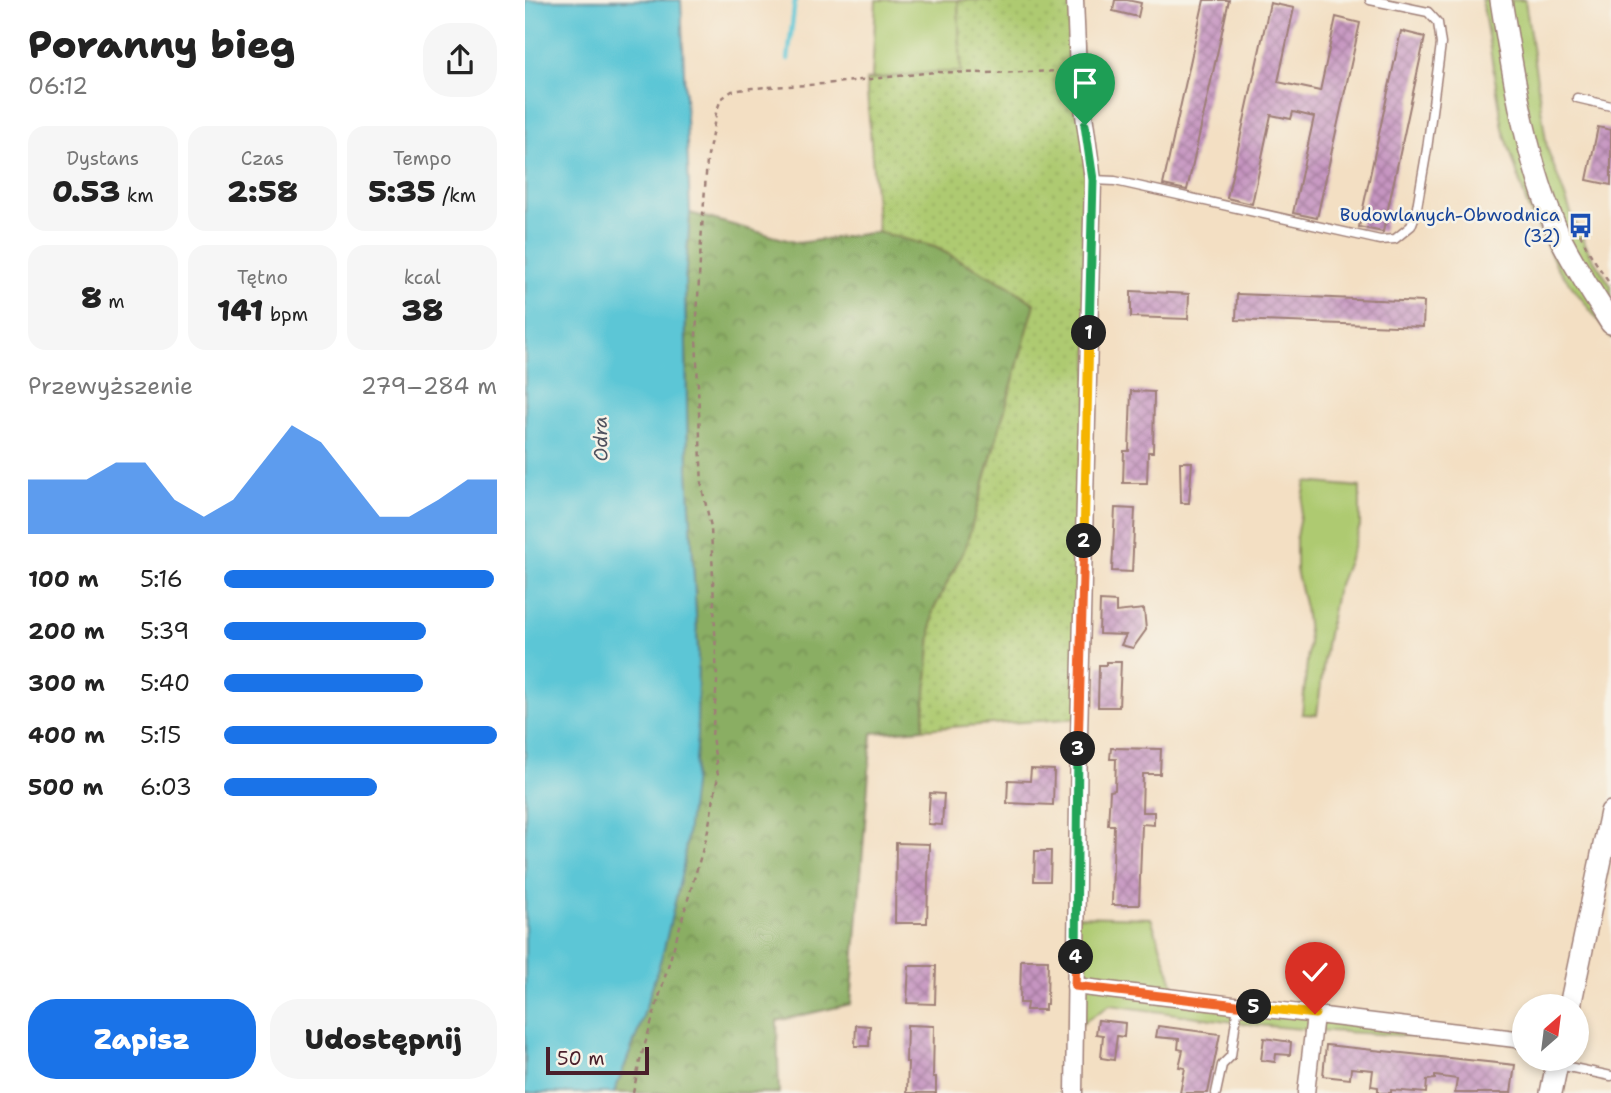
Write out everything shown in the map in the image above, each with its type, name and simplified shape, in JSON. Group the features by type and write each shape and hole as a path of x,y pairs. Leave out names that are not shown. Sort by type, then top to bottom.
{"main road":[{"path":"1501,0 1515,88 1535,173 1558,233 1611,323"},
{"path":"1573,994 1611,812"},
{"path":"1551,1093 1555,1071"}],"street":[{"path":"1074,1093 1079,737 1093,180 1077,71 1075,0"},
{"path":"1075,986 1512,1039"},
{"path":"1306,1093 1315,1014"}],"lane":[{"path":"1093,180 1115,181 1380,240 1395,239 1412,226 1416,213 1441,44 1438,23 1427,12 1370,0"},
{"path":"1577,98 1611,106"},
{"path":"1216,1093 1221,1065 1231,1056 1238,1005"},
{"path":"1589,1070 1611,1076"}],"path":[{"path":"633,1093 707,835 718,776 712,736 717,682 711,527 702,488 696,336 707,161 721,99 732,91 752,88 825,84 935,72 1077,71"}],"green space":[{"path":"876,0 958,0 961,73 935,72 872,79"},
{"path":"958,0 1075,0 1093,180 1079,718 923,729 933,611 966,546 1035,304 1009,286 935,247 878,232 866,80 935,72 961,72"},
{"path":"1482,0 1525,0 1547,148 1573,218 1589,252 1611,286 1611,337 1557,267 1528,208 1503,128"},
{"path":"690,213 798,243 878,232 935,247 1009,286 1035,304 966,546 933,611 923,729 872,733 851,1004 777,1021 779,1093 614,1093 639,1029 698,651 688,471 685,282"},
{"path":"1306,482 1360,487 1360,526 1336,592 1317,715 1302,714 1309,641 1296,570 1296,537"},
{"path":"1076,916 1151,918 1178,998 1512,1042 1256,1025 1110,1005 1075,1028"}],"water":[{"name":"Odra","path":"525,0 681,0 690,213 685,282 688,471 698,651 697,736 683,868 664,949 639,1029 614,1093 525,1093"}],"building":[{"path":"1115,0 1141,3 1138,17 1113,11"},
{"path":"1204,0 1229,0 1187,190 1163,185"},
{"path":"1270,3 1294,8 1278,82 1320,91 1336,17 1360,23 1317,218 1293,213 1314,117 1293,112 1291,119 1271,115 1252,204 1227,198"},
{"path":"1401,31 1425,37 1383,232 1359,227"},
{"path":"1598,127 1611,130 1611,185 1587,180"},
{"path":"1131,291 1189,294 1188,319 1131,317"},
{"path":"1237,294 1424,302 1423,327 1236,320"},
{"path":"1131,391 1154,392 1153,452 1148,452 1147,483 1123,483 1124,451 1129,451"},
{"path":"1180,462 1192,462 1189,503 1181,503"},
{"path":"1115,508 1135,509 1132,572 1112,571"},
{"path":"1100,601 1116,602 1116,612 1144,609 1146,630 1133,648 1121,645 1126,635 1099,634"},
{"path":"1106,662 1121,662 1119,707 1098,707 1099,665 1106,665"},
{"path":"1111,748 1161,749 1160,774 1143,774 1142,812 1154,812 1154,825 1142,824 1139,905 1112,905 1114,825 1108,825 1110,791 1115,790 1116,759 1110,759"},
{"path":"1031,769 1054,770 1053,805 1007,803 1008,780 1030,781"},
{"path":"930,793 944,794 942,825 928,824"},
{"path":"896,843 929,844 927,923 895,923"},
{"path":"1035,851 1051,851 1050,881 1034,881"},
{"path":"1021,960 1048,960 1045,1010 1026,1010 1027,1003 1020,1003"},
{"path":"909,966 936,966 935,1004 907,1003"},
{"path":"1098,1020 1125,1023 1124,1037 1117,1036 1114,1060 1101,1058 1103,1035 1096,1034"},
{"path":"856,1025 870,1026 869,1046 855,1046"},
{"path":"907,1025 934,1026 933,1077 936,1077 936,1093 907,1093"},
{"path":"1158,1026 1220,1034 1208,1093 1180,1093 1185,1068 1179,1067 1183,1050 1178,1049 1179,1039 1156,1037"},
{"path":"1264,1038 1291,1042 1290,1055 1276,1054 1275,1062 1261,1060"},
{"path":"1326,1045 1512,1065 1514,1071 1511,1093 1455,1093 1457,1079 1435,1076 1435,1079 1427,1080 1426,1093 1391,1090 1391,1093 1378,1093 1378,1087 1371,1086 1373,1070 1351,1068 1350,1079 1323,1076"}],"waterway":[{"path":"788,59 795,0"}],"place":[{"name":"Budowlanych-Obwodnica (32)","path":"1580,225"}],"route":[{"path":"1085,125 1093,180 1075,986 1315,1014"}]}
